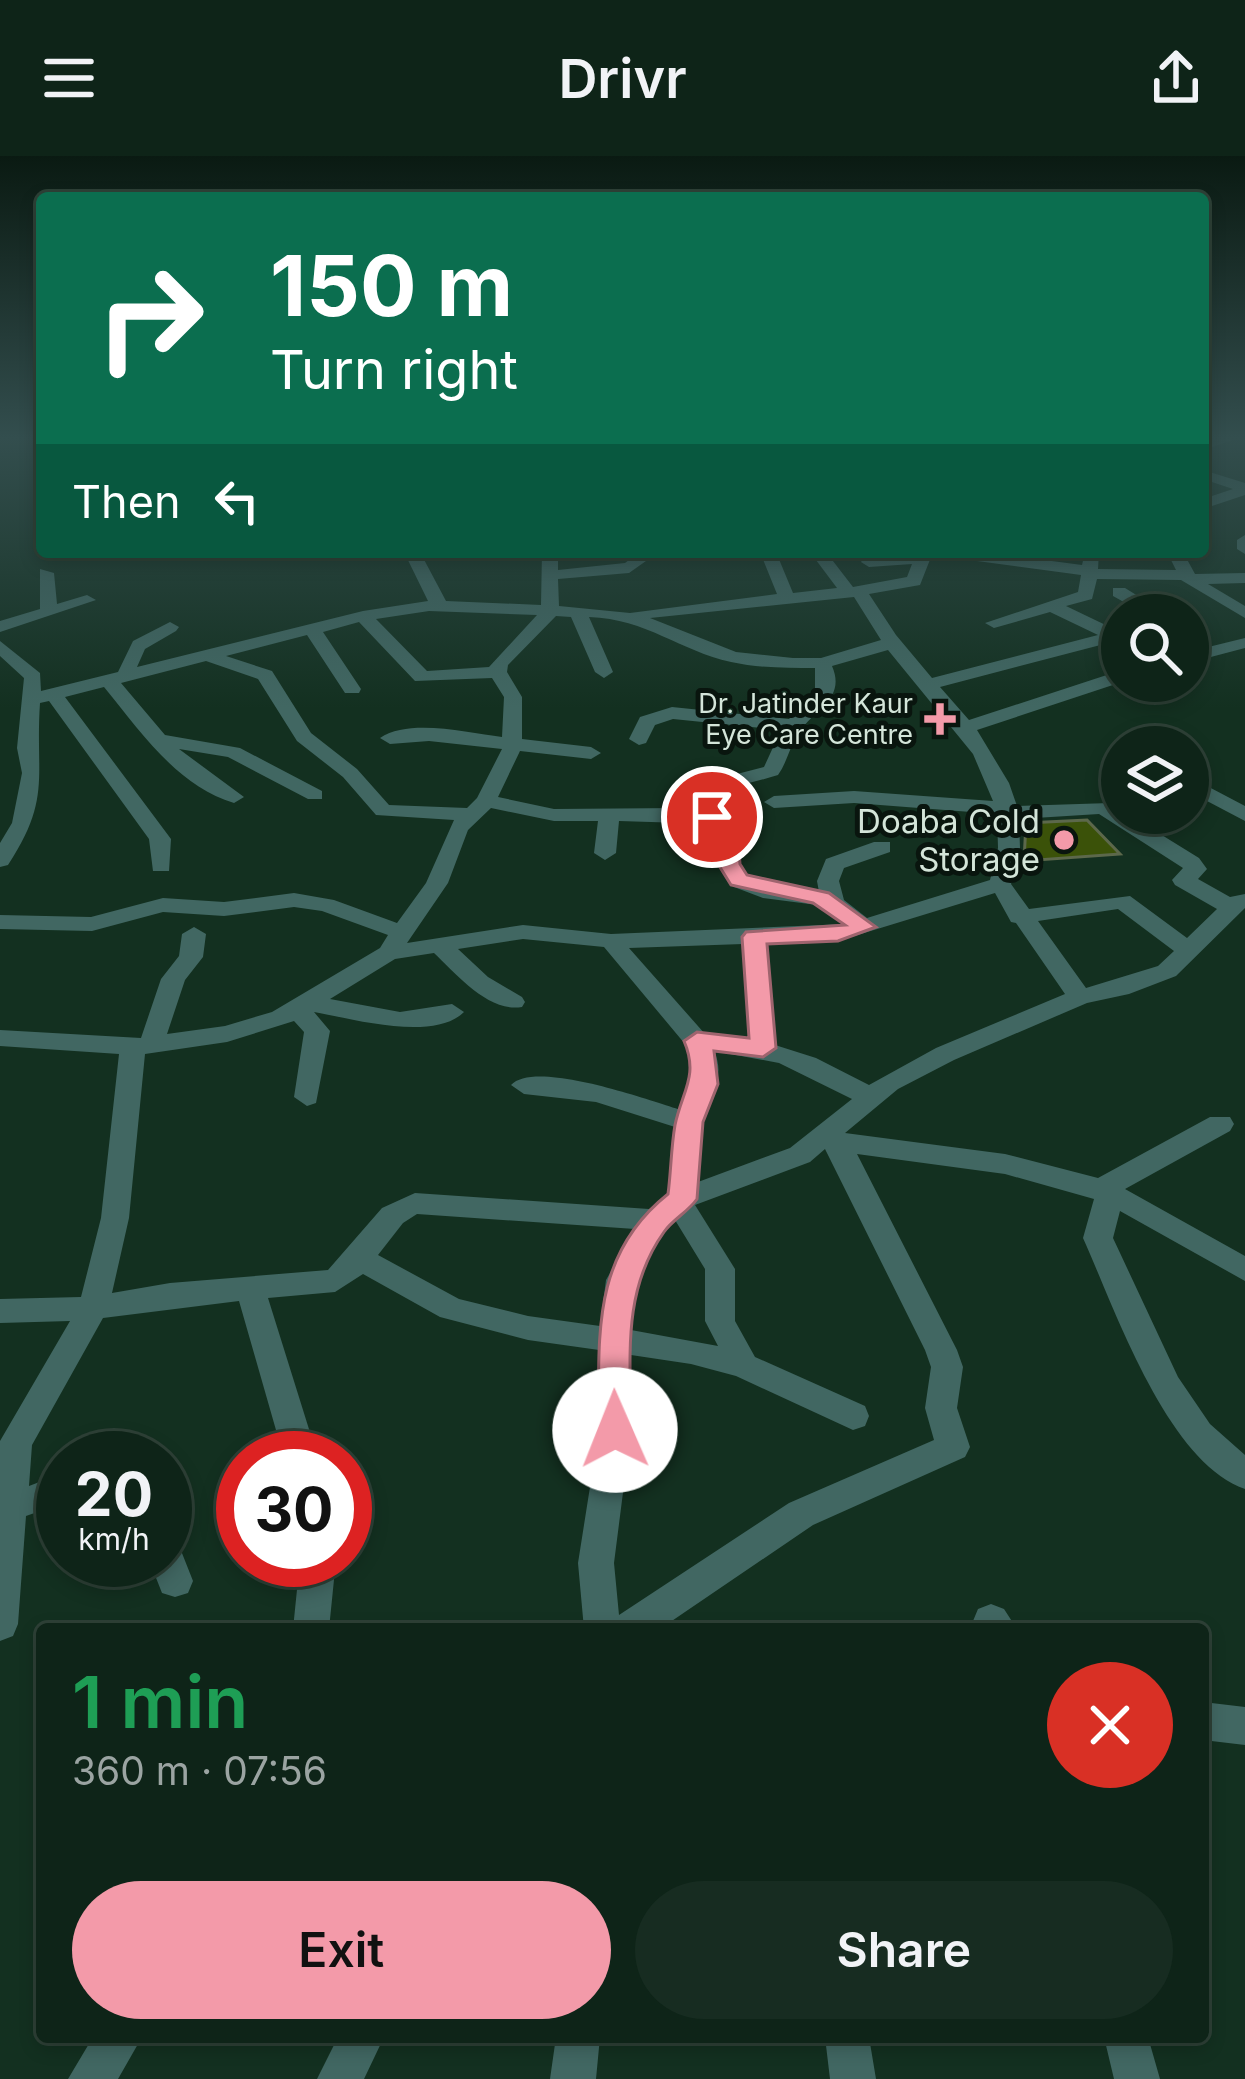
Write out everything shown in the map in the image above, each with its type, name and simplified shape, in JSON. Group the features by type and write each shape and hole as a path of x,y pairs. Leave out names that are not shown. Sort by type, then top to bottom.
{"street":[{"path":"1245,540 1245,549"},
{"path":"415,558 440,605"},
{"path":"0,1037 142,1046 226,1034 303,1006 394,943 437,884 458,828 477,807 513,744 513,698 498,672 499,664 550,612 551,558"},
{"path":"553,575 629,568 636,558"},
{"path":"770,558 785,596"},
{"path":"0,922 92,924 163,905 224,909 294,900 326,904 394,943 440,946 523,932 611,941 838,934 1000,884 1010,860 1009,811 992,766 967,727 824,558"},
{"path":"866,558 890,586"},
{"path":"45,698 363,616 484,604 628,616 890,586 917,578 923,558"},
{"path":"1012,558 1187,577 1245,578"},
{"path":"1178,558 1187,577 1245,614"},
{"path":"994,623 1085,595 1090,565"},
{"path":"46,573 49,612"},
{"path":"1119,592 1123,594"},
{"path":"0,627 87,600"},
{"path":"1052,606 1101,628"},
{"path":"578,612 604,672"},
{"path":"363,616 422,677 498,672"},
{"path":"628,616 732,657 822,663 892,643"},
{"path":"118,680 138,644 170,627"},
{"path":"312,629 352,688"},
{"path":"928,684 1101,642"},
{"path":"1209,652 1245,643"},
{"path":"0,646 32,677 153,828 162,850 161,866"},
{"path":"1209,648 1214,651"},
{"path":"207,657 265,675 304,736 350,773 383,811 477,807 554,815 680,814 722,819 729,833 729,864 739,880 833,903 865,927"},
{"path":"696,779 738,780 763,775 776,765 794,725 825,696 828,672 822,663"},
{"path":"118,680 160,740 196,778 234,797"},
{"path":"967,727 1101,683"},
{"path":"0,860 32,773 28,748 45,698"},
{"path":"639,739 646,721 672,713 794,725"},
{"path":"391,738 419,734 591,753"},
{"path":"160,740 233,752 314,795"},
{"path":"0,748 28,748"},
{"path":"1209,794 1245,814"},
{"path":"774,802 854,797 1009,811 1101,803"},
{"path":"0,1311 93,1308 335,1281 362,1260 392,1212 415,1203 672,1207 800,1155 830,1140 889,1083 945,1054 1080,998 1167,971 1241,900 1183,880 1196,869 1191,863 1094,805"},
{"path":"605,853 609,817"},
{"path":"833,903 828,880 834,864 882,847"},
{"path":"1000,884 1080,998"},
{"path":"1019,917 1122,901 1191,952"},
{"path":"0,1624 4,1509 15,1444 93,1308 116,1218 142,1046 173,979 191,957 194,934"},
{"path":"754,937 763,1048"},
{"path":"601,1623 596,1563 615,1430 613,1341 621,1280 672,1207 689,1122 705,1084 706,1062 697,1041 611,941"},
{"path":"440,946 479,982 513,1002"},
{"path":"303,1006 400,1019 452,1012"},
{"path":"303,1006 317,1031 307,1097"},
{"path":"697,1041 763,1048 807,1060 871,1098"},
{"path":"524,1085 611,1096 689,1122"},
{"path":"1105,1192 1220,1124"},
{"path":"830,1140 982,1162 1105,1192 1245,1270"},
{"path":"638,1623 801,1514 953,1447 941,1408 947,1367 941,1349 830,1140"},
{"path":"1105,1192 1098,1238 1165,1384 1198,1434 1245,1475"},
{"path":"672,1207 716,1257 720,1321 744,1366"},
{"path":"362,1260 451,1309 528,1328 691,1351 744,1366 853,1416"},
{"path":"250,1288 293,1431"},
{"path":"4,1509 36,1498"},
{"path":"312,1623 315,1587"},
{"path":"1209,1721 1245,1726"},
{"path":"91,2079 116,2043"},
{"path":"340,2079 359,2043"},
{"path":"574,2079 577,2043"},
{"path":"848,2043 853,2079"},
{"path":"1127,2043 1136,2079"}],"building":[{"name":"Doaba Cold Storage","path":"1087,820 1120,854 1024,861 1026,823"}],"place":[{"name":"Dr. Jatinder Kaur Eye Care Centre","path":"940,719"},
{"name":"Doaba Cold Storage","path":"1064,840"}],"route":[{"path":"615,1430 613,1341 621,1280 656,1220 682,1199 689,1122 705,1084 706,1062 697,1041 763,1048 755,994 754,937 838,934 865,927 820,898 761,889 739,880 729,864 726,825 712,817"}]}
